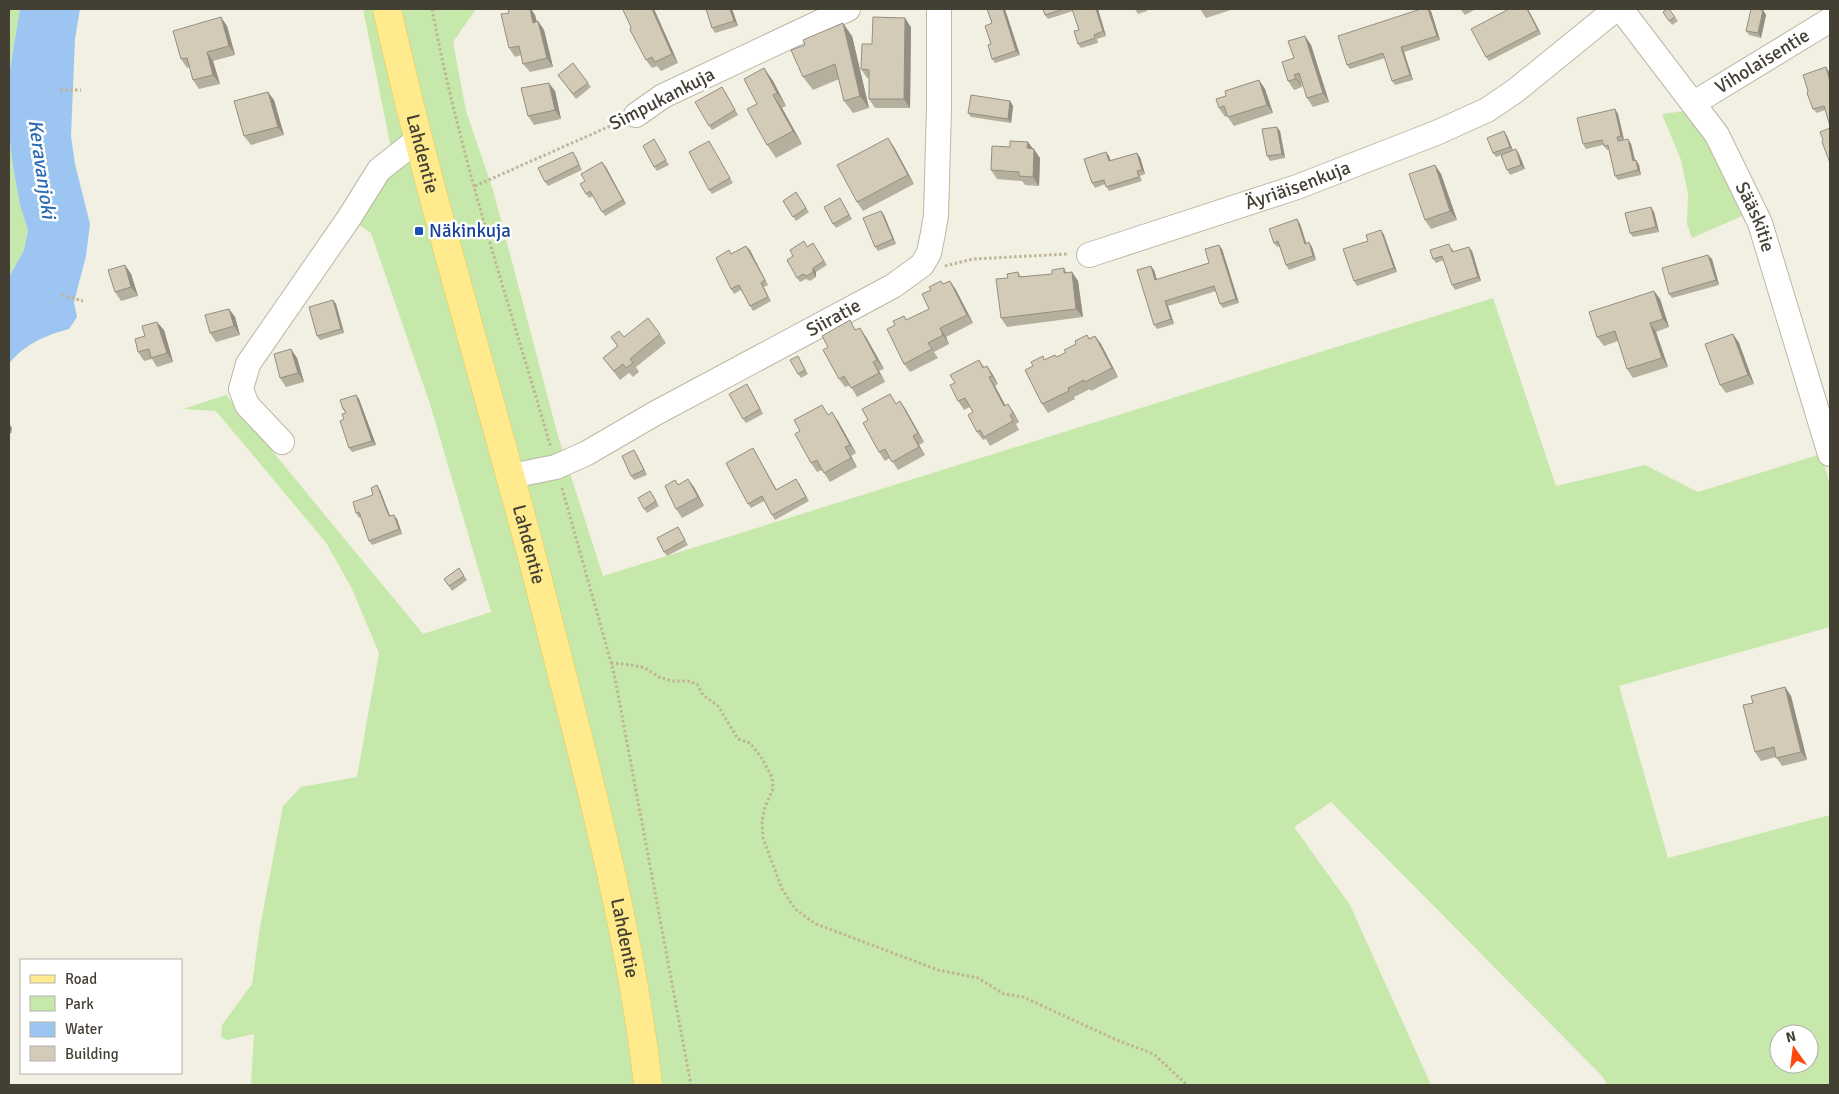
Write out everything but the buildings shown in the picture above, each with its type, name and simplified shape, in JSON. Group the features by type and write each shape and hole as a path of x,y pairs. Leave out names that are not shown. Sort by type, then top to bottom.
{"main road":[{"name":"Lahdentie","path":"387,9 417,140 511,476 587,768 614,887 636,1003 648,1085"}],"street":[{"name":"Simpukankuja","path":"636,115 663,96 848,9"},
{"name":"Siiratie","path":"511,476 556,467 587,453 654,414 893,286 922,265 929,254 936,215 940,9"},
{"name":"Äyriäisenkuja","path":"1089,255 1297,187 1436,133 1486,110 1515,91 1616,9"},
{"name":"Sääskitie","path":"1621,9 1717,135 1737,173 1760,223 1830,454"},
{"name":"Viholaisentie","path":"1694,103 1830,20"},
{"path":"282,442 247,405 241,389 248,364 349,218 379,170 417,140"}],"path":[{"path":"432,9 445,77 552,450"},
{"path":"60,90 81,90"},
{"name":"Simpukankuja","path":"475,186 510,172 598,130 636,115"},
{"path":"942,267 973,259 1069,254 1089,255"},
{"path":"62,295 83,301"},
{"path":"562,486 611,663 692,1085"},
{"path":"611,663 645,668 659,677 697,684 703,695 718,706 738,739 750,743 761,757 772,777 773,789 765,807 762,821 763,838 782,889 795,909 816,924 891,954 938,970 978,978 1004,994 1023,997 1119,1041 1148,1052 1156,1056 1186,1085"}],"green space":[{"path":"9,9 20,9 9,75"},
{"path":"363,9 476,9 453,42 466,111 493,190 558,436 603,576 1493,298 1556,486 1645,465 1698,492 1821,454 1830,485 1830,627 1619,686 1668,858 1830,815 1830,1085 1607,1085 1603,1077 1331,802 1294,827 1350,905 1431,1085 251,1085 254,1034 227,1040 221,1037 222,1025 252,984 260,927 283,806 301,787 357,777 379,653 352,589 327,544 216,411 183,409 226,395 423,634 491,612 430,404 371,233 349,218 393,158"},
{"path":"1685,111 1702,134 1718,161 1742,216 1692,238 1687,224 1688,194 1681,160 1662,114"},
{"path":"9,131 20,205 28,230 24,250 9,277"}],"water":[{"name":"Keravanjoki","path":"20,9 80,9 75,39 71,136 75,164 90,224 86,256 74,302 77,317 69,329 52,334 28,346 9,364 9,277 24,250 28,230 20,205 9,134 9,75"}],"place":[{"name":"Näkinkuja","path":"419,231"}]}
